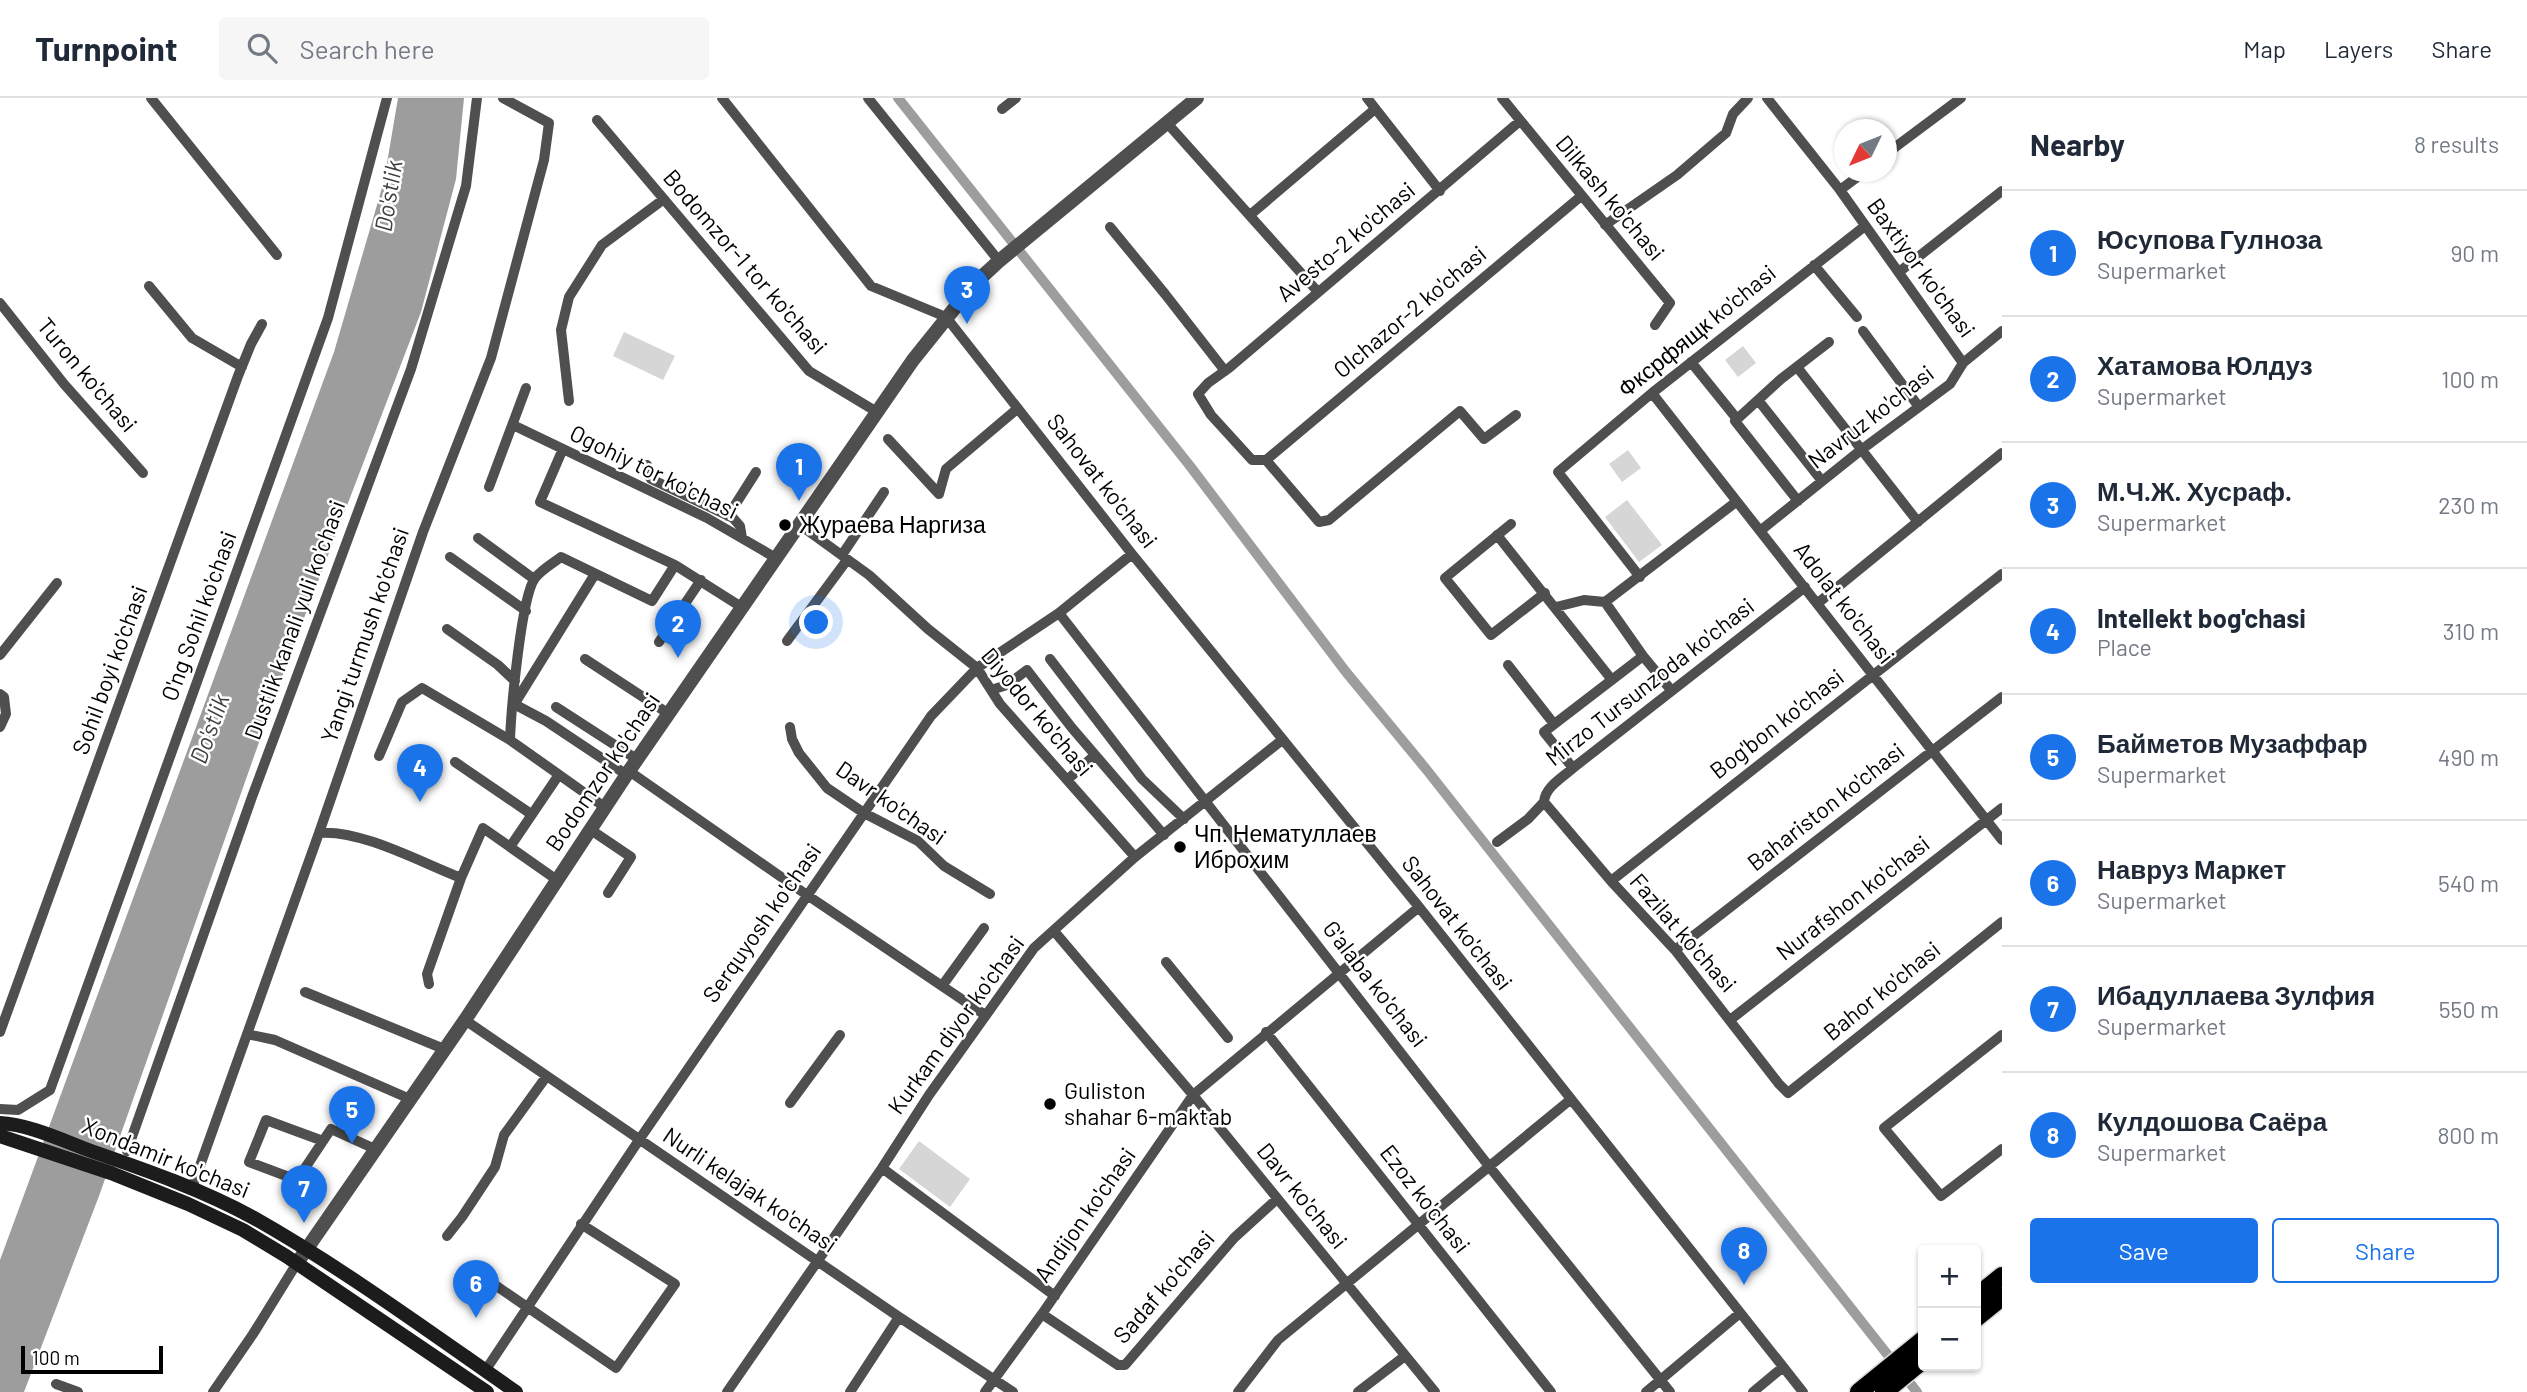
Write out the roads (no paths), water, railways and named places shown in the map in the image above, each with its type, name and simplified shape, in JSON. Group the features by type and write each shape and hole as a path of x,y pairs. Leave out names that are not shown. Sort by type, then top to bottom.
{"main road":[{"name":"Xondamir ko'chasi","path":"0,1123 42,1133 243,1230 297,1263 478,1389"},
{"name":"Xondamir ko'chasi","path":"0,1136 37,1149 192,1188 252,1217 306,1250 516,1392"},
{"path":"1981,1293 2002,1276"},
{"path":"1981,1314 2002,1297"},
{"path":"1859,1392 1889,1382 1918,1355"}],"street":[{"path":"151,98 277,255"},
{"name":"O'ng Sohil ko'chasi","path":"0,1109 18,1110 50,1090 328,318 387,98"},
{"name":"Dustlik kanali yuli ko'chasi","path":"127,1151 252,797 411,369 466,186 477,98"},
{"name":"Yangi turmush ko'chasi","path":"192,1188 423,533 491,358 501,324 544,160 549,123 503,98"},
{"path":"722,98 871,286 946,317"},
{"path":"868,98 1004,258"},
{"path":"1002,109 1016,98"},
{"path":"1197,98 1167,122 1318,292"},
{"path":"1367,98 1440,191"},
{"name":"Dilkash ko'chasi","path":"1502,98 1580,197 1670,303 1654,325"},
{"path":"1605,226 1676,175 1726,133 1733,114 1748,98"},
{"name":"Baxtiyor ko'chasi","path":"1767,98 1840,190 1963,363"},
{"path":"1897,146 1961,98"},
{"path":"1250,215 1375,109"},
{"name":"Bodomzor-1 tor ko'chasi","path":"597,120 809,371 877,412"},
{"name":"Avesto-2 ko'chasi","path":"1266,460 1252,460 1211,415 1198,394 1520,121"},
{"name":"Bodomzor ko'chasi","path":"297,1263 465,1020 631,768 877,412 946,317 974,284 1167,122"},
{"path":"1840,190 1851,182"},
{"path":"1899,272 2002,191"},
{"name":"Olchazor-2 ko'chasi","path":"1266,460 1580,197"},
{"path":"569,401 561,330 569,297 603,245 664,199"},
{"name":"Фксрфящк ko'chasi","path":"1640,577 1558,472 1651,393 1865,226"},
{"path":"1110,227 1225,371"},
{"path":"1814,265 1857,317"},
{"path":"149,286 192,338 242,367"},
{"name":"Turon ko'chasi","path":"0,303 64,384 143,473"},
{"name":"Sahovat ko'chasi","path":"946,317 1132,554 1419,907 1803,1392"},
{"name":"Sohil boyi ko'chasi","path":"0,1032 242,367 262,324"},
{"path":"1863,331 1919,407"},
{"name":"Navruz ko'chasi","path":"1760,531 1861,450 1950,384 1963,363 2002,331"},
{"path":"1736,420 1829,342"},
{"path":"1691,362 1797,501"},
{"path":"1797,367 1918,522"},
{"path":"489,487 526,388"},
{"name":"Adolat ko'chasi","path":"1651,393 2002,840"},
{"path":"1758,400 1822,481"},
{"path":"888,439 939,494 946,469 1017,409"},
{"path":"1266,460 1319,522 1329,520 1460,411 1484,439 1516,415"},
{"name":"Ogohiy tor ko'chasi","path":"513,425 562,451 707,518 776,558"},
{"path":"562,451 540,502 675,565 743,608"},
{"path":"1818,603 2002,453"},
{"path":"647,465 651,479 728,516 740,526 742,538"},
{"path":"728,516 756,472"},
{"path":"787,641 844,558 884,492"},
{"path":"1556,607 1584,600 1605,602 1736,502"},
{"path":"1511,524 1445,578 1491,635 1545,593"},
{"name":"Diyodor ko'chasi","path":"800,525 869,575 928,629 977,668 1000,704 1135,857"},
{"path":"1497,535 1612,680"},
{"path":"478,538 534,579"},
{"name":"Serquyosh ko'chasi","path":"485,1371 639,1140 931,716 977,668 1059,613 1132,554"},
{"path":"450,557 526,611"},
{"path":"510,740 515,681 534,579 561,557 652,601 675,565"},
{"path":"513,706 595,574"},
{"name":"Bog'bon ko'chasi","path":"1611,881 2002,574"},
{"path":"659,642 701,580"},
{"path":"0,655 57,583"},
{"name":"Mirzo Tursunzoda ko'chasi","path":"1497,842 1528,819 1544,803 1544,795 1551,787 1573,768 1805,587"},
{"path":"1605,602 1671,690"},
{"name":"G'alaba ko'chasi","path":"1059,613 1488,1165 1670,1392"},
{"path":"447,629 498,665 515,681"},
{"path":"1573,768 1544,732 1643,656"},
{"path":"585,659 669,714"},
{"path":"1050,660 1142,779 1184,819"},
{"path":"1508,665 1554,724"},
{"path":"991,690 1007,685 1027,670 1094,755 1164,835"},
{"path":"379,755 402,702 422,688 510,740 606,808"},
{"path":"0,694 4,697 6,714 0,727"},
{"name":"Bahariston ko'chasi","path":"1675,950 2002,697"},
{"path":"513,706 631,768"},
{"path":"556,706 631,768 807,895 985,1015"},
{"name":"Davr ko'chasi","path":"790,727 799,753 827,788 864,813 918,841 944,866 990,894"},
{"name":"Kurkam diyor ko'chasi","path":"727,1392 882,1168 929,1095 1034,948 1135,857 1282,740"},
{"path":"1067,780 1094,755"},
{"path":"455,762 531,814"},
{"path":"510,847 558,776"},
{"name":"Fazilat ko'chasi","path":"1544,803 1675,950 1788,1093"},
{"name":"Nurafshon ko'chasi","path":"1730,1020 2002,808"},
{"path":"429,984 427,974 461,878 483,828 557,880"},
{"path":"591,830 631,857 608,893"},
{"path":"319,833 334,832 358,837 461,878"},
{"name":"Andijon ko'chasi","path":"985,1392 1055,1296 1193,1095 1419,907"},
{"name":"Bahor ko'chasi","path":"1788,1093 2002,922"},
{"path":"942,986 984,928"},
{"name":"Davr ko'chasi","path":"1054,931 1193,1095 1435,1392"},
{"path":"1166,962 1227,1038"},
{"path":"305,992 444,1049"},
{"name":"Nurli kelajak ko'chasi","path":"465,1020 1013,1392"},
{"name":"Ezoz ko'chasi","path":"1266,1032 1551,1392"},
{"path":"247,1034 275,1040 410,1099"},
{"path":"790,1103 840,1035"},
{"path":"2002,1035 1884,1128 1941,1196 2002,1149"},
{"path":"446,1236 495,1167 504,1135 546,1077"},
{"path":"1238,1392 1278,1340 1570,1100"},
{"path":"323,1141 266,1120 249,1162 298,1180 331,1129 375,1149"},
{"path":"882,1168 1055,1296"},
{"name":"Sadaf ko'chasi","path":"1042,1314 1118,1365 1125,1365 1234,1238 1277,1199"},
{"path":"479,1274 616,1368 675,1284 582,1224"},
{"path":"213,1392 297,1263"},
{"path":"1646,1392 1740,1313"},
{"path":"850,1392 899,1317"},
{"path":"1358,1392 1405,1356"},
{"path":"1753,1392 1783,1367"},
{"path":"56,1384 78,1392"}],"water":[{"name":"Do'stlik","path":"398,98 464,98 456,179 421,312 288,660 99,1196 24,1392 0,1392 0,1260 334,352 384,181"}],"waterway":[{"path":"898,98 1190,466 1346,672 1426,769 1917,1392"}],"place":[{"name":"М.Ч.Ж. Хусраф.","path":"967,324"},
{"name":"Юсупова Гулноза","path":"799,501"},
{"name":"Жураева Наргиза","path":"785,525"},
{"name":"Хатамова Юлдуз","path":"678,658"},
{"name":"Intellekt bog'chasi","path":"420,802"},
{"name":"Чп. Нематуллаев Иброхим","path":"1180,847"},
{"name":"Guliston shahar 6-maktab","path":"1050,1104"},
{"name":"Байметов Музаффар","path":"352,1144"},
{"name":"Ибадуллаева Зулфия","path":"304,1223"},
{"name":"Кулдошова Саёра","path":"1744,1285"},
{"name":"Навруз Маркет","path":"476,1318"}]}
